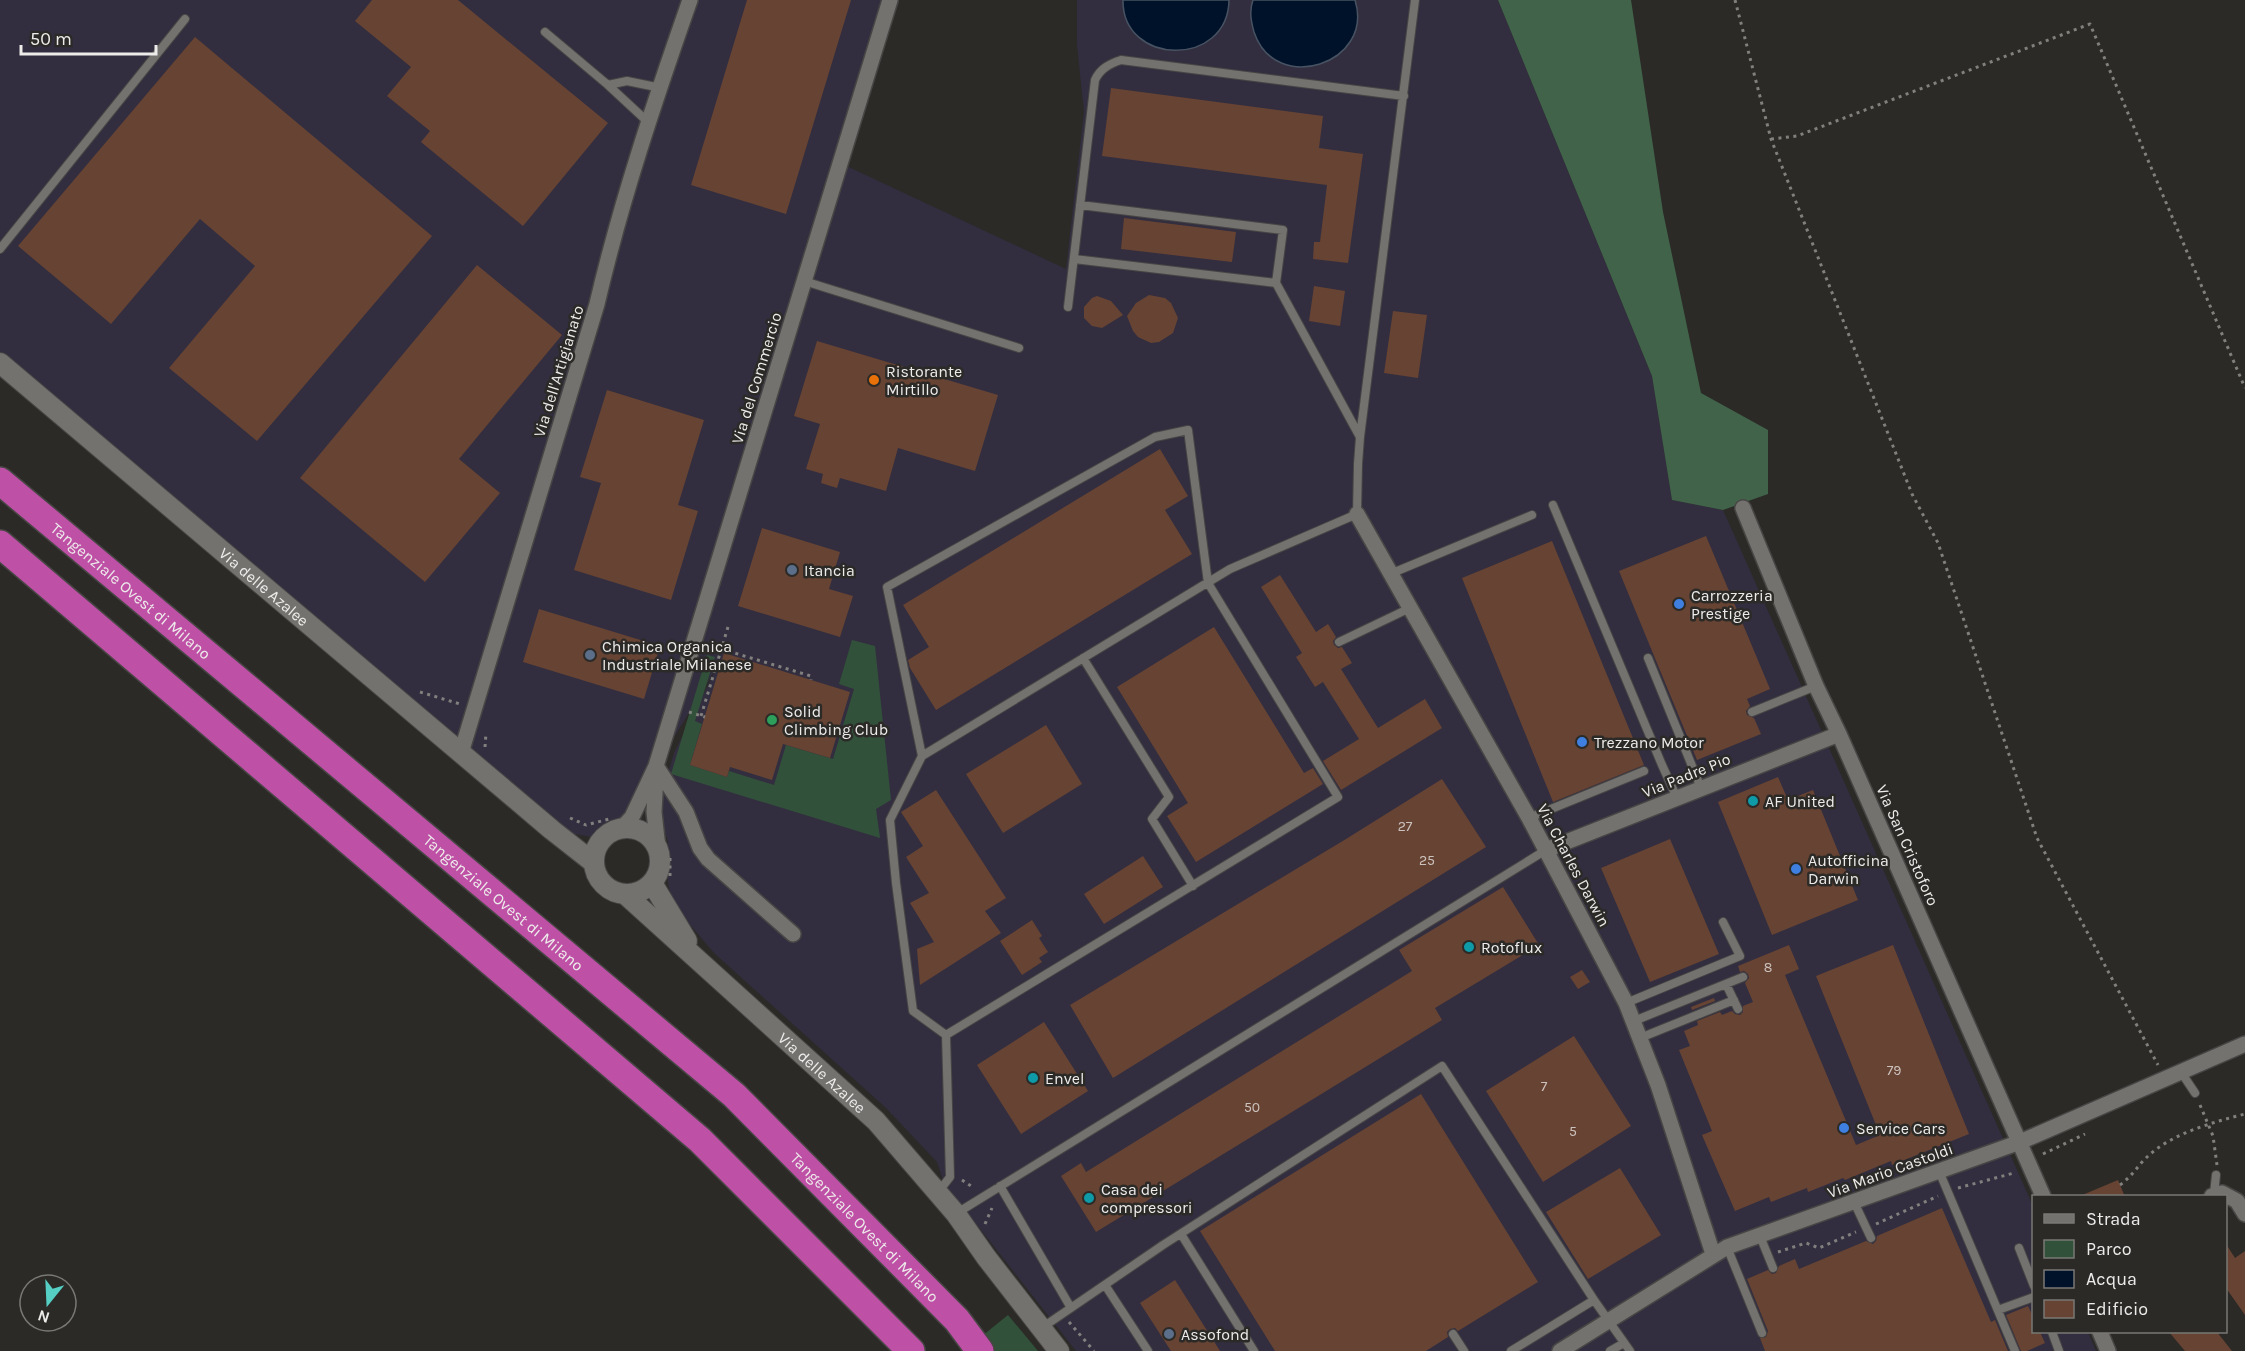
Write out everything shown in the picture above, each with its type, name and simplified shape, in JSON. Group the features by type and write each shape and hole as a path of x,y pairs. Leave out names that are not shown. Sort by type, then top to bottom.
{"highway":[{"name":"Tangenziale Ovest di Milano","path":"0,482 734,1095 957,1320 980,1351"},
{"path":"0,544 700,1140 911,1351"}],"street":[{"name":"Via dell'Artigianato","path":"461,753 649,123 690,0"},
{"name":"Via del Commercio","path":"616,823 636,811 656,766 890,0"},
{"name":"Via delle Azalee","path":"0,363 531,811 597,854"},
{"name":"Via San Cristoforo","path":"1743,508 1816,686 2042,1195"},
{"name":"Via Charles Darwin","path":"1357,514 1529,818 1626,1003 1720,1251"},
{"name":"Via Padre Pio","path":"1546,850 1839,734"},
{"name":"Via del Commercio","path":"656,766 654,812 663,849"},
{"path":"656,766 686,812 700,848 708,859 793,934"},
{"path":"616,823 643,832 663,849 660,866 661,884 625,894 606,886 600,880 597,854 616,823"},
{"name":"Via delle Azalee","path":"661,884 698,958"},
{"name":"Via delle Azalee","path":"625,894 876,1121 956,1214 986,1257 1059,1351"},
{"name":"Via Mario Castoldi","path":"1560,1351 1720,1251 2020,1143 2245,1044"},
{"path":"2227,1195 2232,1197 2245,1214"},
{"path":"2100,1333 2108,1351"}],"lane":[{"path":"946,1035 913,1011 890,820 922,756 1230,569 1357,514 1360,437 1415,0"},
{"path":"0,249 185,19"},
{"path":"545,32 649,123"},
{"path":"1068,307 1095,80 1098,73 1113,63 1120,60 1404,96"},
{"path":"608,85 627,81 661,88"},
{"path":"1080,205 1283,230 1276,283 1360,437"},
{"path":"1074,259 1276,283"},
{"path":"804,281 1019,348"},
{"path":"922,756 887,587 1155,437 1188,430 1208,583 1338,797 946,1035"},
{"path":"1553,505 1677,798"},
{"path":"1390,574 1532,515"},
{"path":"1339,642 1410,608"},
{"path":"1083,658 1169,797 1152,819 1193,886"},
{"path":"1648,658 1701,788"},
{"path":"1752,712 1816,686"},
{"path":"1529,818 1644,771"},
{"path":"956,1214 1546,850"},
{"path":"1626,1003 1740,956 1723,922"},
{"path":"1634,1021 1743,977"},
{"path":"1726,984 1738,1009"},
{"path":"1640,1038 1734,1000"},
{"path":"938,1192 947,1182 950,1173 946,1035"},
{"path":"1041,1328 1181,1234 1442,1066 1594,1300 1630,1351"},
{"path":"2181,1072 2195,1093"},
{"path":"1323,1142 1329,1151"},
{"path":"1939,1172 2015,1351"},
{"path":"2213,1195 2216,1175"},
{"path":"1000,1186 1071,1308"},
{"path":"1854,1202 1871,1238"},
{"path":"1181,1234 1254,1351"},
{"path":"1760,1236 1773,1268"},
{"path":"2019,1248 2032,1281"},
{"path":"1720,1251 1762,1333"},
{"path":"1105,1285 1148,1351"},
{"path":"1998,1310 2032,1298"},
{"path":"1511,1351 1594,1300"},
{"path":"2052,1333 2059,1351"},
{"path":"1453,1334 1464,1351"},
{"path":"1610,1351 1624,1343"}],"path":[{"path":"1735,0 1771,139 1912,494 1938,543 2037,838 2165,1078"},
{"path":"1771,139 1797,136 2090,24 2245,388"},
{"path":"688,712 703,716 728,627"},
{"path":"721,649 812,676 811,680"},
{"path":"419,692 492,713 484,743 487,753"},
{"path":"567,817 586,825 616,823"},
{"path":"661,884 670,858 663,849"},
{"path":"2195,1093 2213,1136 2218,1158 2216,1175"},
{"path":"2120,1185 2133,1176 2146,1159 2160,1147 2208,1124 2245,1114"},
{"path":"2041,1159 2044,1152 2086,1133"},
{"path":"950,1173 996,1203 986,1219 986,1233"},
{"path":"1768,1256 1806,1243 1819,1248 1948,1192 2014,1173 2018,1182"},
{"path":"1062,1314 1094,1351"}],"shaded area":[{"path":"0,0 890,0 840,163 1066,269 1084,112 1077,45 1077,0 1498,0 1652,376 1672,500 1723,510 2032,1204 2032,1333 2088,1333 2096,1351 1076,1351 944,1183 937,1162 885,1107 714,953 681,914 670,893 668,883 668,842 661,819 660,801 674,753 717,667 630,809 603,839 552,830 0,365"}],"green space":[{"path":"1498,0 1631,0 1663,212 1701,393 1768,430 1768,494 1723,510 1672,500 1652,376"},
{"path":"852,640 875,646 891,800 876,809 880,838 671,774 707,655 715,657 695,721 702,724 690,765 727,777 729,771 774,785 786,745 833,759 854,689 839,684"},
{"path":"1008,1315 1038,1351 994,1351 982,1336"}],"water":[{"path":"1123,0 1229,0 1224,22 1212,38 1195,47 1175,50 1156,47 1139,37 1127,22"},
{"path":"1253,0 1355,0 1357,22 1351,41 1337,55 1320,64 1300,67 1281,63 1265,52 1254,32 1251,16"}],"building":[{"path":"372,0 458,0 608,123 523,226 421,142 430,131 387,96 411,67 355,21"},
{"path":"747,0 851,0 786,214 691,185"},
{"path":"195,37 432,236 257,441 169,368 255,266 200,219 111,324 18,246"},
{"path":"1111,88 1323,116 1319,148 1363,154 1348,263 1313,259 1314,242 1320,242 1327,185 1102,156"},
{"path":"1124,218 1236,232 1232,262 1121,249"},
{"path":"477,265 562,335 459,459 500,493 425,582 300,478"},
{"path":"1314,286 1345,291 1340,326 1309,321"},
{"path":"1149,295 1165,298 1171,303 1178,318 1173,333 1159,342 1151,343 1138,337 1127,316 1136,303"},
{"path":"1097,296 1111,301 1123,315 1102,328 1092,326 1084,318 1084,307"},
{"path":"1393,311 1427,315 1418,378 1384,373"},
{"path":"817,341 998,395 975,471 898,448 886,491 840,478 837,488 821,483 823,474 806,469 820,424 794,416"},
{"path":"607,390 704,420 678,505 698,511 671,600 574,570 601,483 580,477"},
{"path":"1160,449 1188,496 1165,510 1192,554 936,710 910,668 908,660 929,647 903,605"},
{"name":"Itancia","path":"762,528 840,552 829,589 853,596 840,637 738,606"},
{"path":"1706,536 1770,689 1747,699 1750,706 1746,711 1747,715 1754,718 1761,734 1697,760 1619,571"},
{"path":"1552,541 1644,765 1553,802 1462,578"},
{"path":"1280,575 1316,632 1328,624 1336,637 1333,641 1334,645 1338,648 1342,647 1352,663 1341,669 1378,728 1425,699 1442,728 1341,790 1323,761 1359,739 1323,682 1315,687 1296,657 1302,653 1261,587"},
{"path":"539,609 660,646 644,699 523,662"},
{"path":"1214,627 1304,773 1313,768 1323,784 1196,862 1167,816 1188,803 1117,687"},
{"name":"Solid Climbing Club","path":"724,653 850,692 830,758 783,744 772,780 730,767 727,777 690,765"},
{"path":"1046,725 1082,784 1003,833 966,774"},
{"path":"1778,777 1788,800 1813,790 1858,900 1772,935 1718,802"},
{"path":"1442,779 1486,847 1113,1078 1070,1005"},
{"path":"936,790 1006,898 985,911 1001,933 920,985 917,949 934,942 910,903 929,893 906,857 923,846 901,812"},
{"path":"1670,839 1719,954 1650,982 1601,868"},
{"path":"1143,856 1163,887 1104,924 1084,894"},
{"path":"1503,887 1539,945 1435,1008 1442,1020 1096,1232 1061,1176 1081,1163 1086,1172 1412,971 1399,950"},
{"path":"1032,920 1048,952 1039,958 1042,962 1022,975 1000,941"},
{"path":"1789,945 1799,969 1785,975 1856,1145 1880,1135 1816,976 1893,945 1969,1134 1892,1165 1891,1161 1808,1192 1807,1188 1771,1202 1769,1197 1735,1211 1702,1135 1712,1131 1679,1050 1690,1046 1684,1031 1698,1025 1697,1021 1720,1012 1722,1015 1732,1011 1740,1015 1743,1012 1743,1006 1753,1002 1745,983 1749,978 1748,974 1744,971 1740,972 1738,966"},
{"path":"1582,970 1590,982 1578,989 1570,977"},
{"path":"1714,998 1715,1001 1692,1010 1691,1007"},
{"name":"Envel","path":"1044,1022 1088,1091 1021,1134 977,1065"},
{"path":"1574,1036 1631,1126 1543,1182 1486,1091"},
{"path":"1421,1094 1538,1282 1458,1331 1455,1328 1450,1329 1447,1332 1448,1337 1426,1351 1275,1351 1200,1231"},
{"path":"1620,1168 1661,1235 1588,1279 1546,1212"},
{"path":"2118,1180 2124,1195 2082,1195"},
{"path":"1942,1208 1991,1322 1995,1320 2008,1351 1765,1351 1760,1338 1766,1337 1768,1331 1747,1279 1768,1270 1772,1274 1776,1273 1779,1266 1795,1259 1799,1269 1866,1241 1873,1244 1877,1236"},
{"path":"2227,1246 2235,1258 2245,1251 2245,1315 2227,1289"},
{"path":"1175,1280 1220,1351 1171,1351 1140,1303"},
{"path":"2028,1306 2032,1314 2032,1333 2040,1333 2045,1343 2027,1351 2021,1351 2006,1315"},
{"path":"2170,1333 2218,1333 2232,1351 2185,1351"}],"place":[{"name":"Ristorante Mirtillo","path":"874,380"},
{"name":"Itancia","path":"792,570"},
{"name":"Carrozzeria Prestige","path":"1679,604"},
{"name":"Chimica Organica Industriale Milanese","path":"590,655"},
{"name":"Solid Climbing Club","path":"772,720"},
{"name":"Trezzano Motor","path":"1582,742"},
{"name":"AF United","path":"1753,801"},
{"name":"Autofficina Darwin","path":"1796,869"},
{"name":"Rotoflux","path":"1469,947"},
{"name":"Envel","path":"1033,1078"},
{"name":"Service Cars","path":"1844,1128"},
{"name":"Casa dei compressori","path":"1089,1198"},
{"name":"Assofond","path":"1169,1334"}]}
